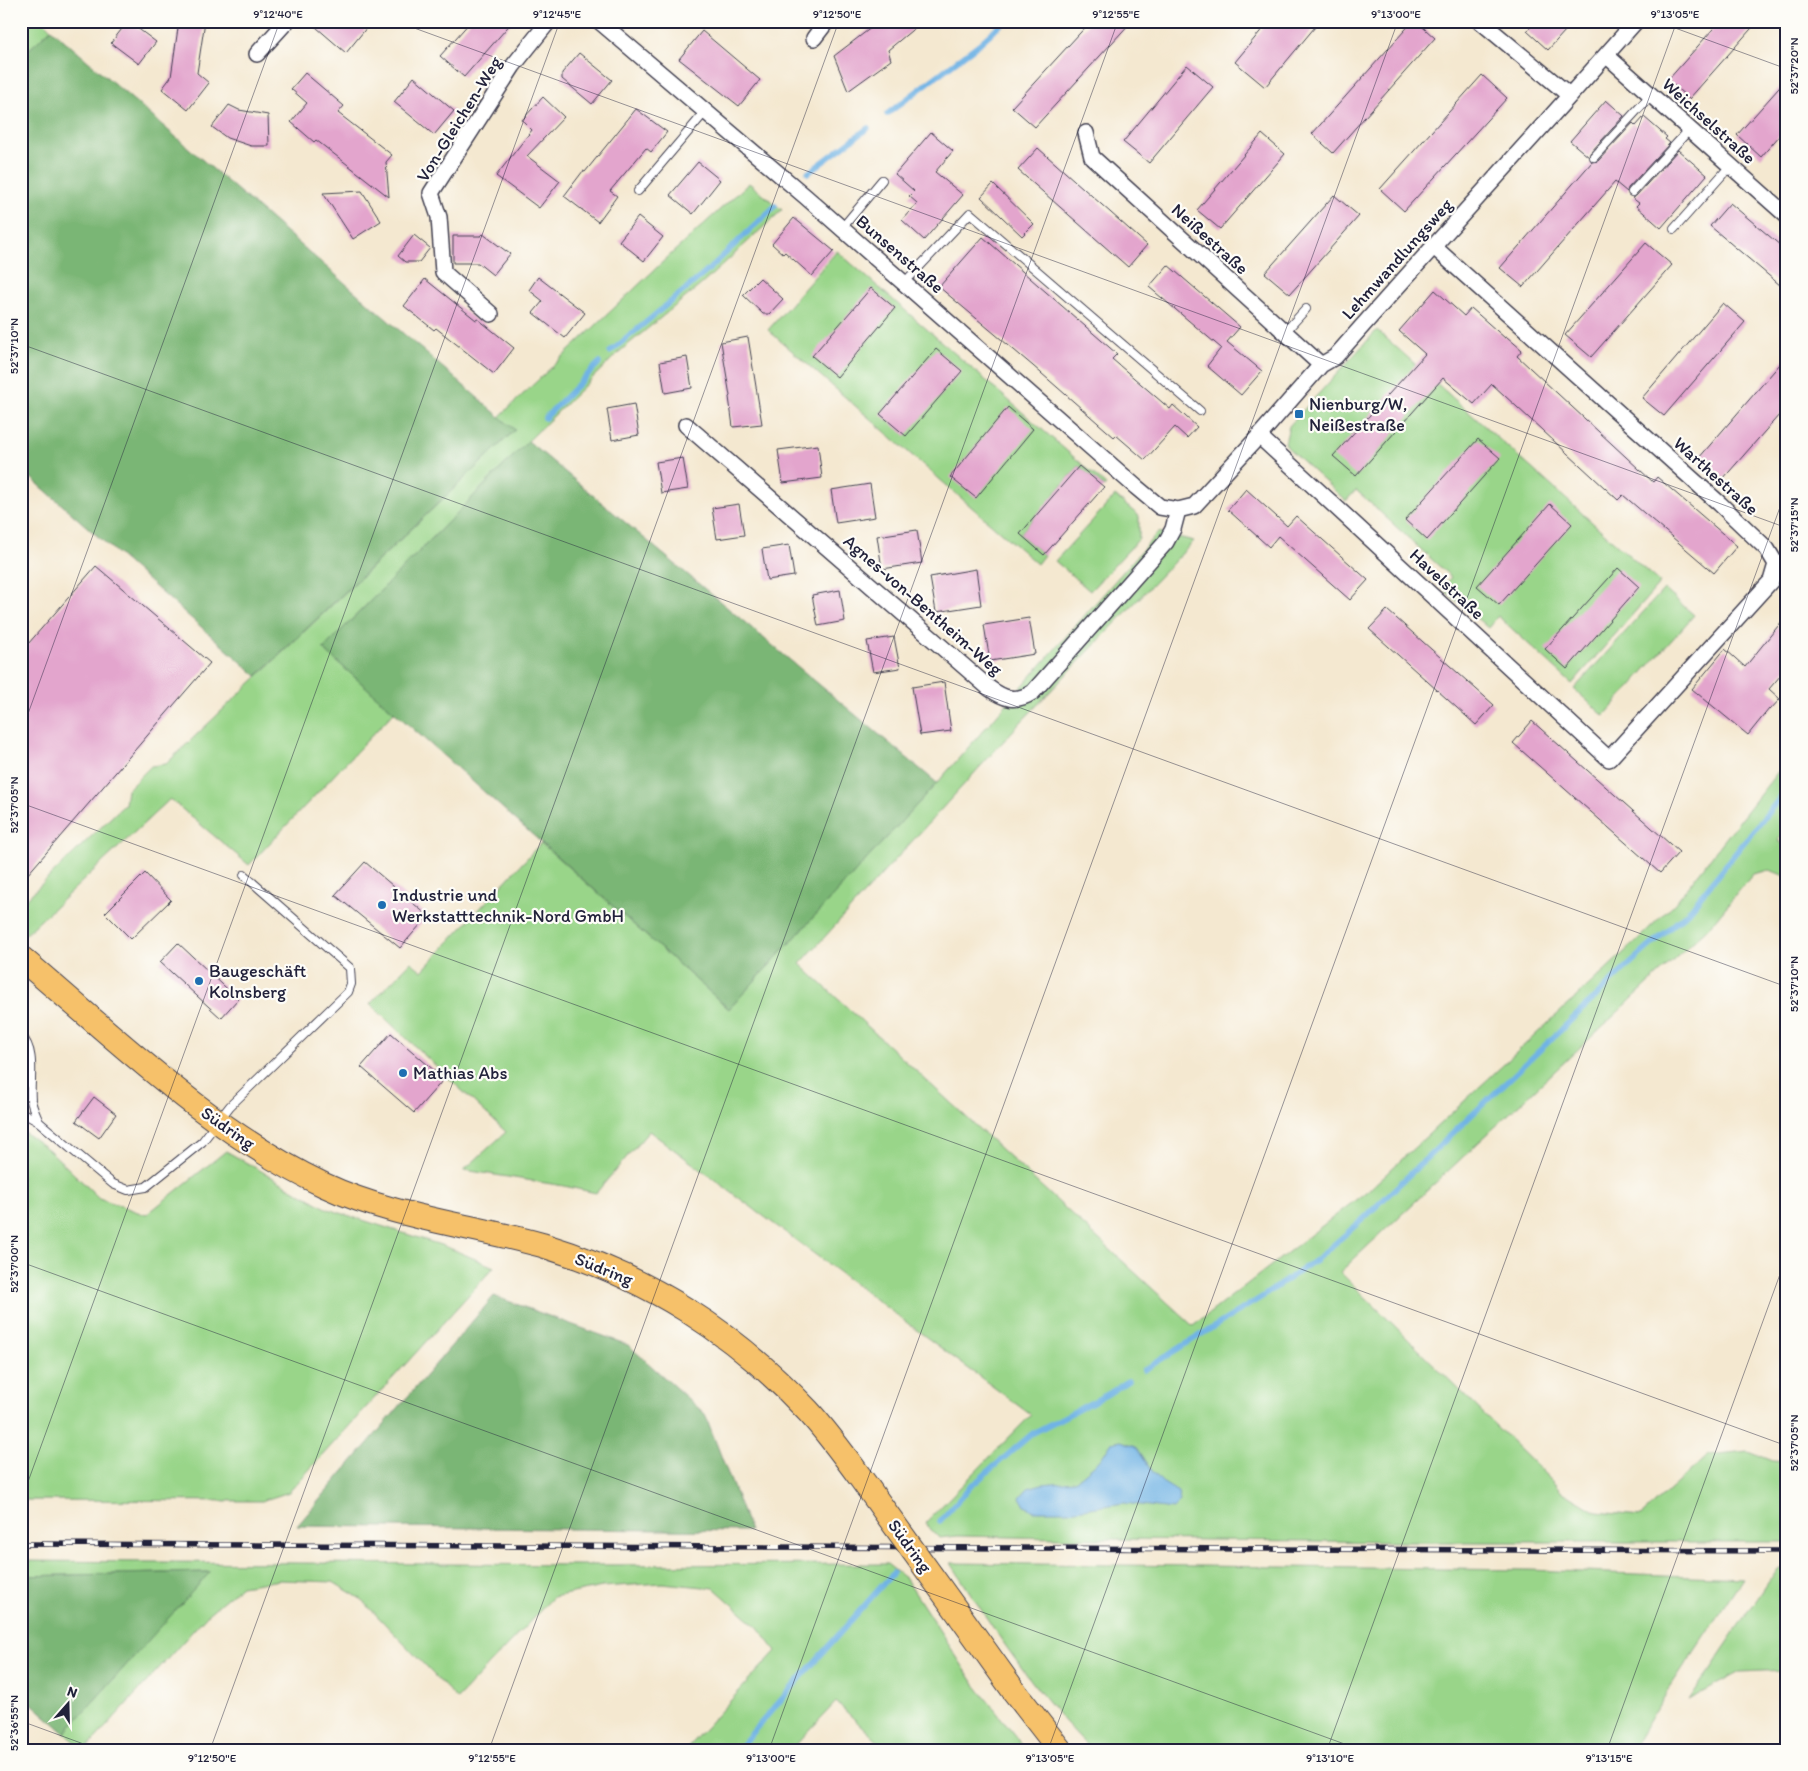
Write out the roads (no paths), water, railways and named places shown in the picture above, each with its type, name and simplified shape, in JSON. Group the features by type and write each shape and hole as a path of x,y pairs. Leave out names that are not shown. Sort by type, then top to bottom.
{"main road":[{"name":"Südring","path":"21,958 169,1084 217,1122 270,1156 325,1186 388,1207 541,1245 600,1265 657,1292 715,1328 762,1365 810,1413 868,1488 1014,1691 1060,1750"}],"street":[{"path":"257,54 287,21"},
{"name":"Von-Gleichen-Weg","path":"491,314 443,272 439,217 431,193 513,66 549,21"},
{"name":"Bunsenstraße","path":"599,21 842,228 1136,487 1160,507 1178,510"},
{"path":"814,38 827,21"},
{"path":"1480,21 1570,95"},
{"name":"Lehmwandlungsweg","path":"1178,510 1194,506 1321,365 1335,357 1636,21"},
{"name":"Weichselstraße","path":"1606,55 1787,216"},
{"name":"Neißestraße","path":"1086,133 1092,157 1321,365"},
{"name":"Warthestraße","path":"1433,246 1720,504 1768,549 1776,564 1771,581 1609,759"},
{"name":"Agnes-von-Bentheim-Weg","path":"686,425 989,688 1000,696 1014,700 1024,698 1032,692 1166,542 1173,529 1178,510"},
{"name":"Havelstraße","path":"1259,436 1609,759"}],"lane":[{"path":"1594,157 1651,95"},
{"path":"638,191 704,112"},
{"path":"1632,192 1690,129"},
{"path":"1674,229 1731,165"},
{"path":"842,228 882,180"},
{"path":"904,283 970,213 1200,411"},
{"path":"1285,332 1306,309"},
{"path":"21,1112 39,1122 113,1184 128,1190 146,1187 202,1142 230,1106 348,992 351,984 350,968 244,875"},
{"path":"21,1036 25,1039 30,1055 31,1101 39,1122"}],"water":[{"path":"1121,1441 1136,1446 1162,1482 1178,1492 1180,1501 1173,1509 1124,1503 1069,1511 1034,1511 1025,1506 1020,1497 1028,1488 1042,1484 1075,1481 1100,1460 1111,1443"}],"waterway":[{"path":"887,114 979,44 1005,21"},
{"path":"808,173 868,128"},
{"path":"610,352 705,273 775,206"},
{"path":"545,418 599,363"},
{"path":"1144,1370 1262,1297 1317,1259 1362,1220 1632,962 1688,912 1787,789"},
{"path":"940,1521 969,1488 1033,1433 1108,1394 1128,1381"},
{"path":"737,1750 893,1573"}],"railway":[{"path":"21,1544 1787,1551"}],"place":[{"name":"Nienburg/W, Neißestraße","path":"1299,414"},
{"name":"Industrie und Werkstatttechnik-Nord GmbH","path":"382,905"},
{"name":"Baugeschäft Kolnsberg","path":"199,981"},
{"name":"Mathias Abs","path":"403,1073"}]}
